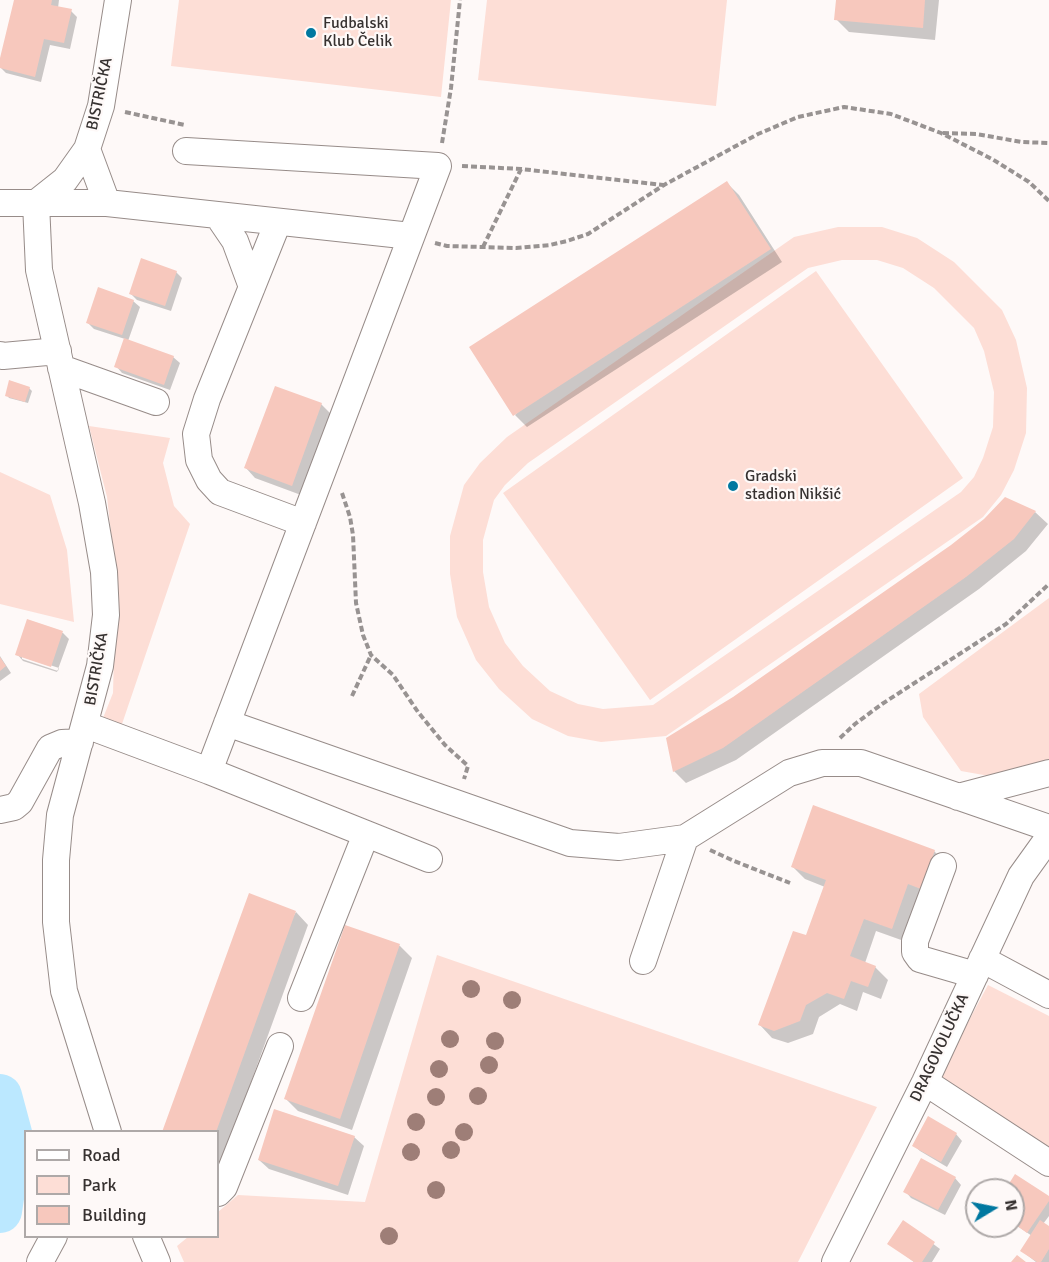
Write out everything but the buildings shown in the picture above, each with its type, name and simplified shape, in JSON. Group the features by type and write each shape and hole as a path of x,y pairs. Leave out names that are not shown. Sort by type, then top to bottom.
{"street":[{"name":"BISTRIČKA","path":"108,1130 64,991 56,921 56,860 60,815 100,666 106,615 104,572 92,503 39,270 36,203 65,180 87,149 101,106 118,0"},
{"path":"87,149 107,203"},
{"path":"186,151 438,166 209,771"},
{"path":"0,203 107,203 411,236"},
{"path":"218,216 235,241 252,287"},
{"path":"278,222 201,416 196,434 199,460 209,480 220,492 303,523"},
{"path":"0,355 60,360 156,402"},
{"path":"227,723 570,843 619,847 685,838 789,773 822,763 861,763 1049,828"},
{"path":"0,810 14,807 20,802 50,748 83,734 209,771 429,859"},
{"path":"958,797 1049,773"},
{"path":"302,998 366,834"},
{"name":"DRAGOVOLUČKA","path":"835,1262 926,1082 1022,876 1049,837"},
{"path":"643,962 685,838"},
{"path":"943,866 915,941 915,952 920,959 978,967 1049,995"},
{"path":"219,1191 224,1186 280,1046"},
{"path":"926,1082 1049,1163"},
{"path":"40,1262 53,1238"},
{"path":"147,1238 157,1262"}],"path":[{"path":"460,0 452,88 438,166 521,169 664,186"},
{"path":"101,106 189,126 186,151"},
{"path":"411,236 447,246 516,248 567,241 588,234 664,186 758,134 798,117 844,107 883,112 941,133 992,159 1029,182 1049,200"},
{"path":"941,133 976,134 1022,142 1049,143"},
{"path":"483,247 521,169"},
{"path":"1049,191 1049,200"},
{"path":"328,454 350,517 356,603 363,635 371,655 393,675 418,712 445,745 468,766 456,803"},
{"path":"822,763 835,743 855,724 1005,624 1049,584"},
{"path":"352,696 371,655"},
{"path":"685,838 734,861 790,882"}],"green space":[{"name":"Fudbalski Klub Čelik","path":"179,0 451,0 441,97 171,66"},
{"path":"487,0 727,0 716,106 478,80"},
{"path":"838,227 882,227 917,238 954,262 1002,310 1016,340 1027,388 1026,433 1014,470 1001,495 983,517 666,736 601,742 568,736 532,719 499,689 476,660 457,617 450,574 450,536 464,485 480,463 507,437 794,237","holes":["842,260 877,260 903,268 934,288 974,328 984,351 994,392 993,427 974,477 961,492 653,705 603,709 578,704 550,691 523,666 505,643 489,607 483,572 483,540 494,500 505,485 528,463 808,268"]},
{"name":"Gradski stadion Nikšić","path":"816,271 963,478 650,700 503,493"},
{"path":"89,426 170,438 163,463 174,506 190,524 122,724 103,718 113,693 116,578 107,497"},
{"path":"0,472 50,495 67,550 74,622 0,604"},
{"path":"1049,598 1049,766 1006,779 961,771 923,717 919,694"},
{"path":"437,955 877,1107 798,1262 184,1262 177,1246 187,1238 219,1238 219,1211 238,1195 365,1202"},
{"path":"988,985 1049,1016 1049,1149 938,1078"}],"waterway":[{"path":"0,1096 11,1137 0,1211"}],"place":[{"name":"Fudbalski Klub Čelik","path":"311,33"},
{"name":"Gradski stadion Nikšić","path":"733,486"}]}
